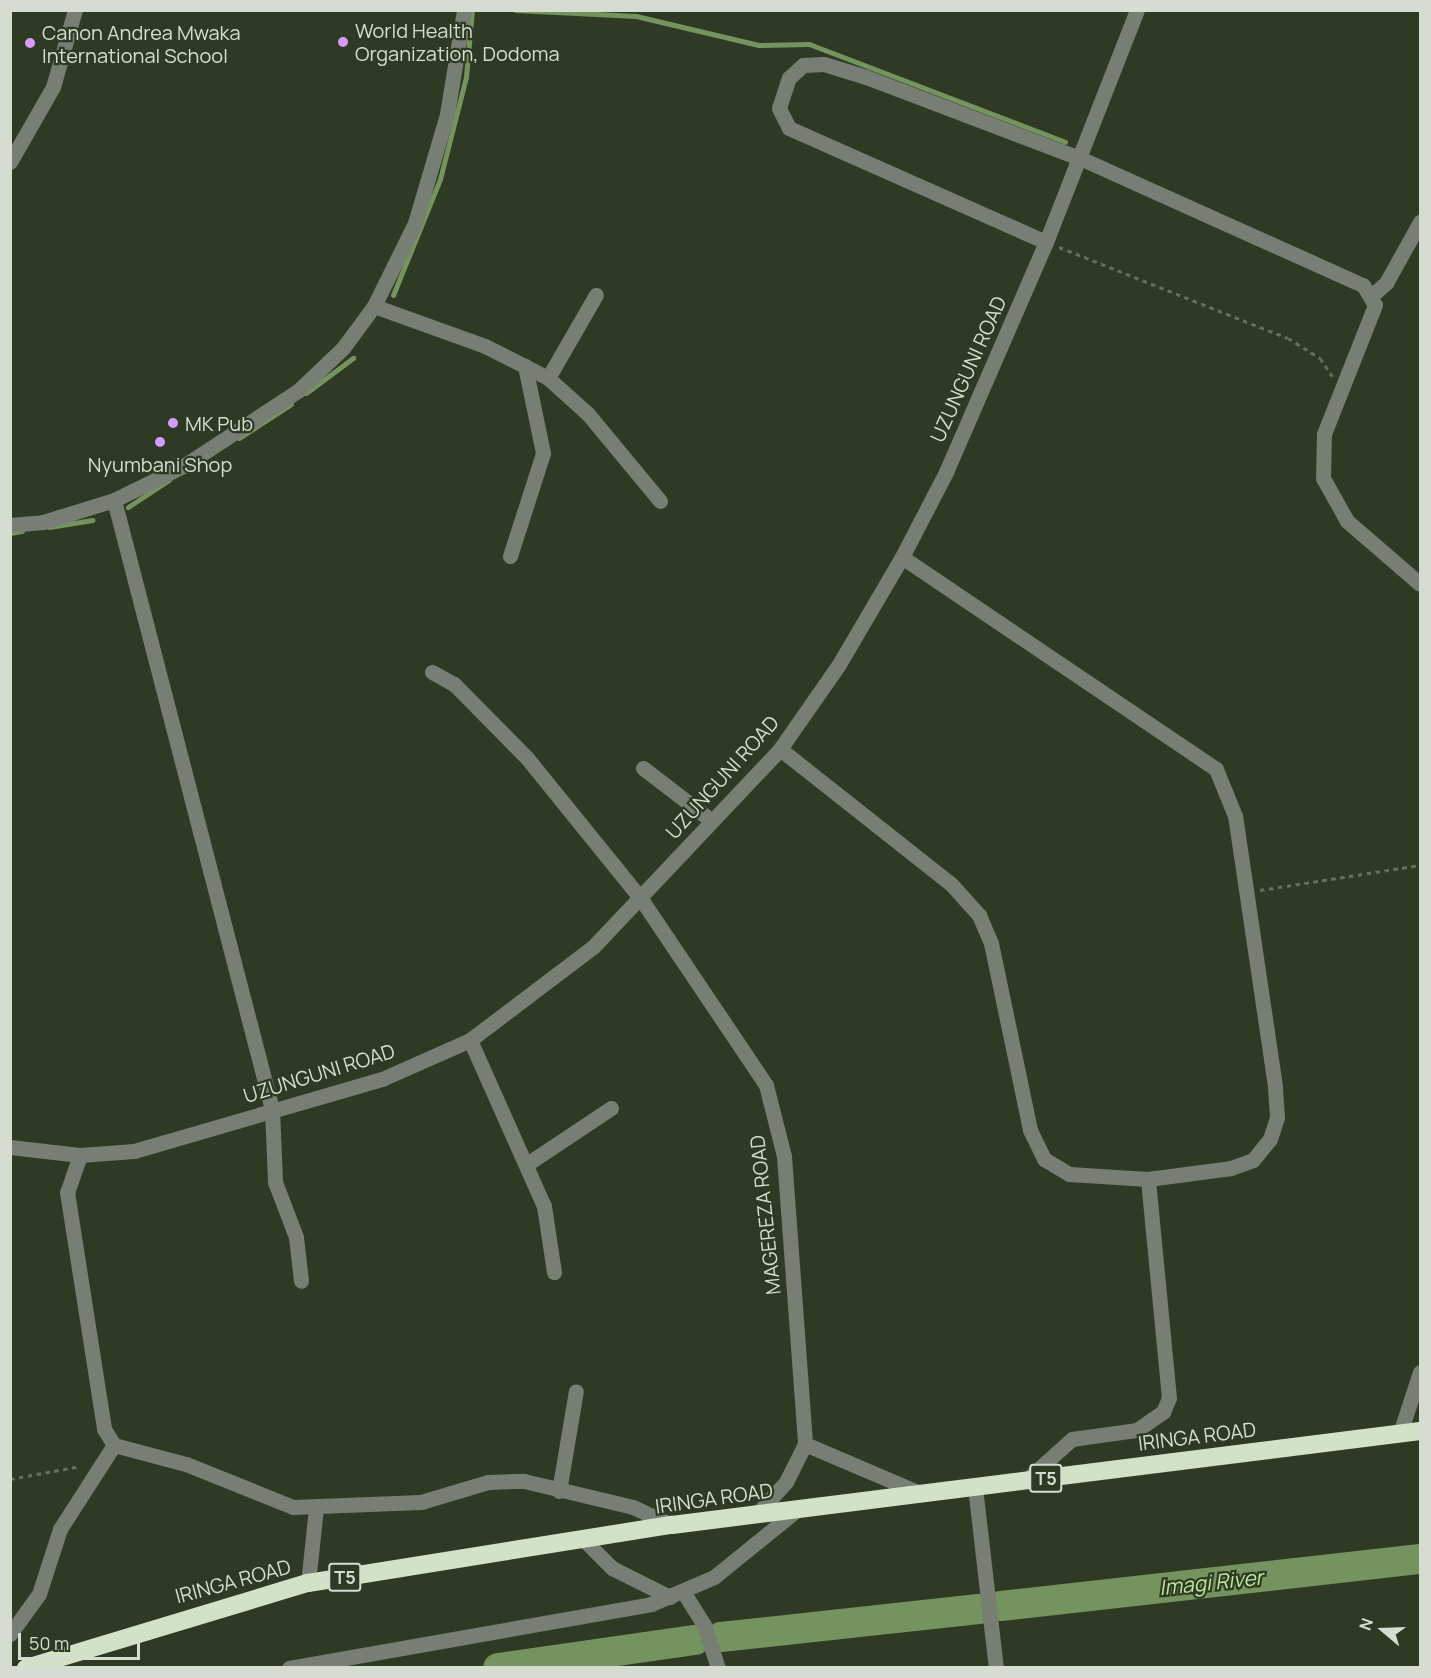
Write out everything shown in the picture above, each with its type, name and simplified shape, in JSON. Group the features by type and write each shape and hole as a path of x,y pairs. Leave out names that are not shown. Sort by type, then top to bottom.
{"highway":[{"name":"IRINGA ROAD","path":"26,1668 308,1583 672,1525 1420,1431"}],"street":[{"path":"10,162 53,87 75,10"},
{"path":"10,525 43,522 114,500 185,465 299,390 343,348 374,306 415,223 447,114 464,10"},
{"name":"UZUNGUNI ROAD","path":"10,1147 80,1155 134,1151 272,1109 382,1079 470,1040 593,947 780,749 838,666 902,557 946,472 1082,159 1137,10"},
{"path":"1046,242 789,128 779,108 782,93 795,70 824,64 1082,159 1350,277 1371,296 1375,305 1324,434 1323,478 1347,521 1420,584"},
{"path":"1371,296 1386,283 1420,222"},
{"path":"548,378 596,295"},
{"path":"374,306 525,366 548,378 588,414 660,501"},
{"path":"510,556 543,453 525,366"},
{"path":"114,500 272,1109 275,1182 296,1237 301,1281"},
{"path":"780,749 951,884 979,915 990,943 1030,1130 1044,1159 1070,1174 1148,1179 1231,1168 1253,1160 1270,1139 1277,1117 1275,1086 1235,816 1216,769 902,557"},
{"name":"MAGEREZA ROAD","path":"432,672 454,684 526,758 641,898 750,1055 775,1113 784,1156 805,1444"},
{"path":"643,768 712,821"},
{"path":"470,1040 544,1206 554,1272"},
{"path":"527,1164 610,1108"},
{"path":"80,1155 67,1192 104,1429 114,1445 186,1464 293,1507 316,1508 420,1502 489,1482 524,1481 633,1508 672,1525"},
{"path":"1025,1481 1072,1439 1137,1430 1163,1412 1169,1398 1148,1179"},
{"path":"1400,1433 1420,1372"},
{"path":"559,1491 576,1391"},
{"path":"756,1515 786,1482 805,1444 922,1494"},
{"path":"10,1634 32,1606 60,1529 114,1445"},
{"path":"975,1487 996,1668"},
{"path":"308,1583 316,1508"},
{"path":"289,1668 677,1595 714,1577 798,1509"},
{"path":"583,1539 612,1568 677,1595 704,1625 718,1668"}],"path":[{"path":"1046,242 1288,338 1320,358 1341,390"},
{"path":"1246,891 1318,885 1420,865"},
{"path":"10,1479 101,1462"}],"waterway":[{"path":"393,295 440,179 466,77 472,10"},
{"path":"516,10 636,16 759,45 809,44 1065,142"},
{"path":"306,393 353,358"},
{"path":"239,438 291,404"},
{"path":"128,507 169,480"},
{"path":"49,527 92,520"},
{"path":"10,533 22,531"},
{"name":"Imagi River","path":"1001,1606 1420,1559"},
{"name":"Imagi River","path":"721,1637 978,1609"},
{"name":"Imagi River","path":"498,1668 695,1640"}],"place":[{"name":"World Health Organization, Dodoma","path":"343,42"},
{"name":"Canon Andrea Mwaka International School","path":"30,43"},
{"name":"MK Pub","path":"173,423"},
{"name":"Nyumbani Shop","path":"160,442"}]}
